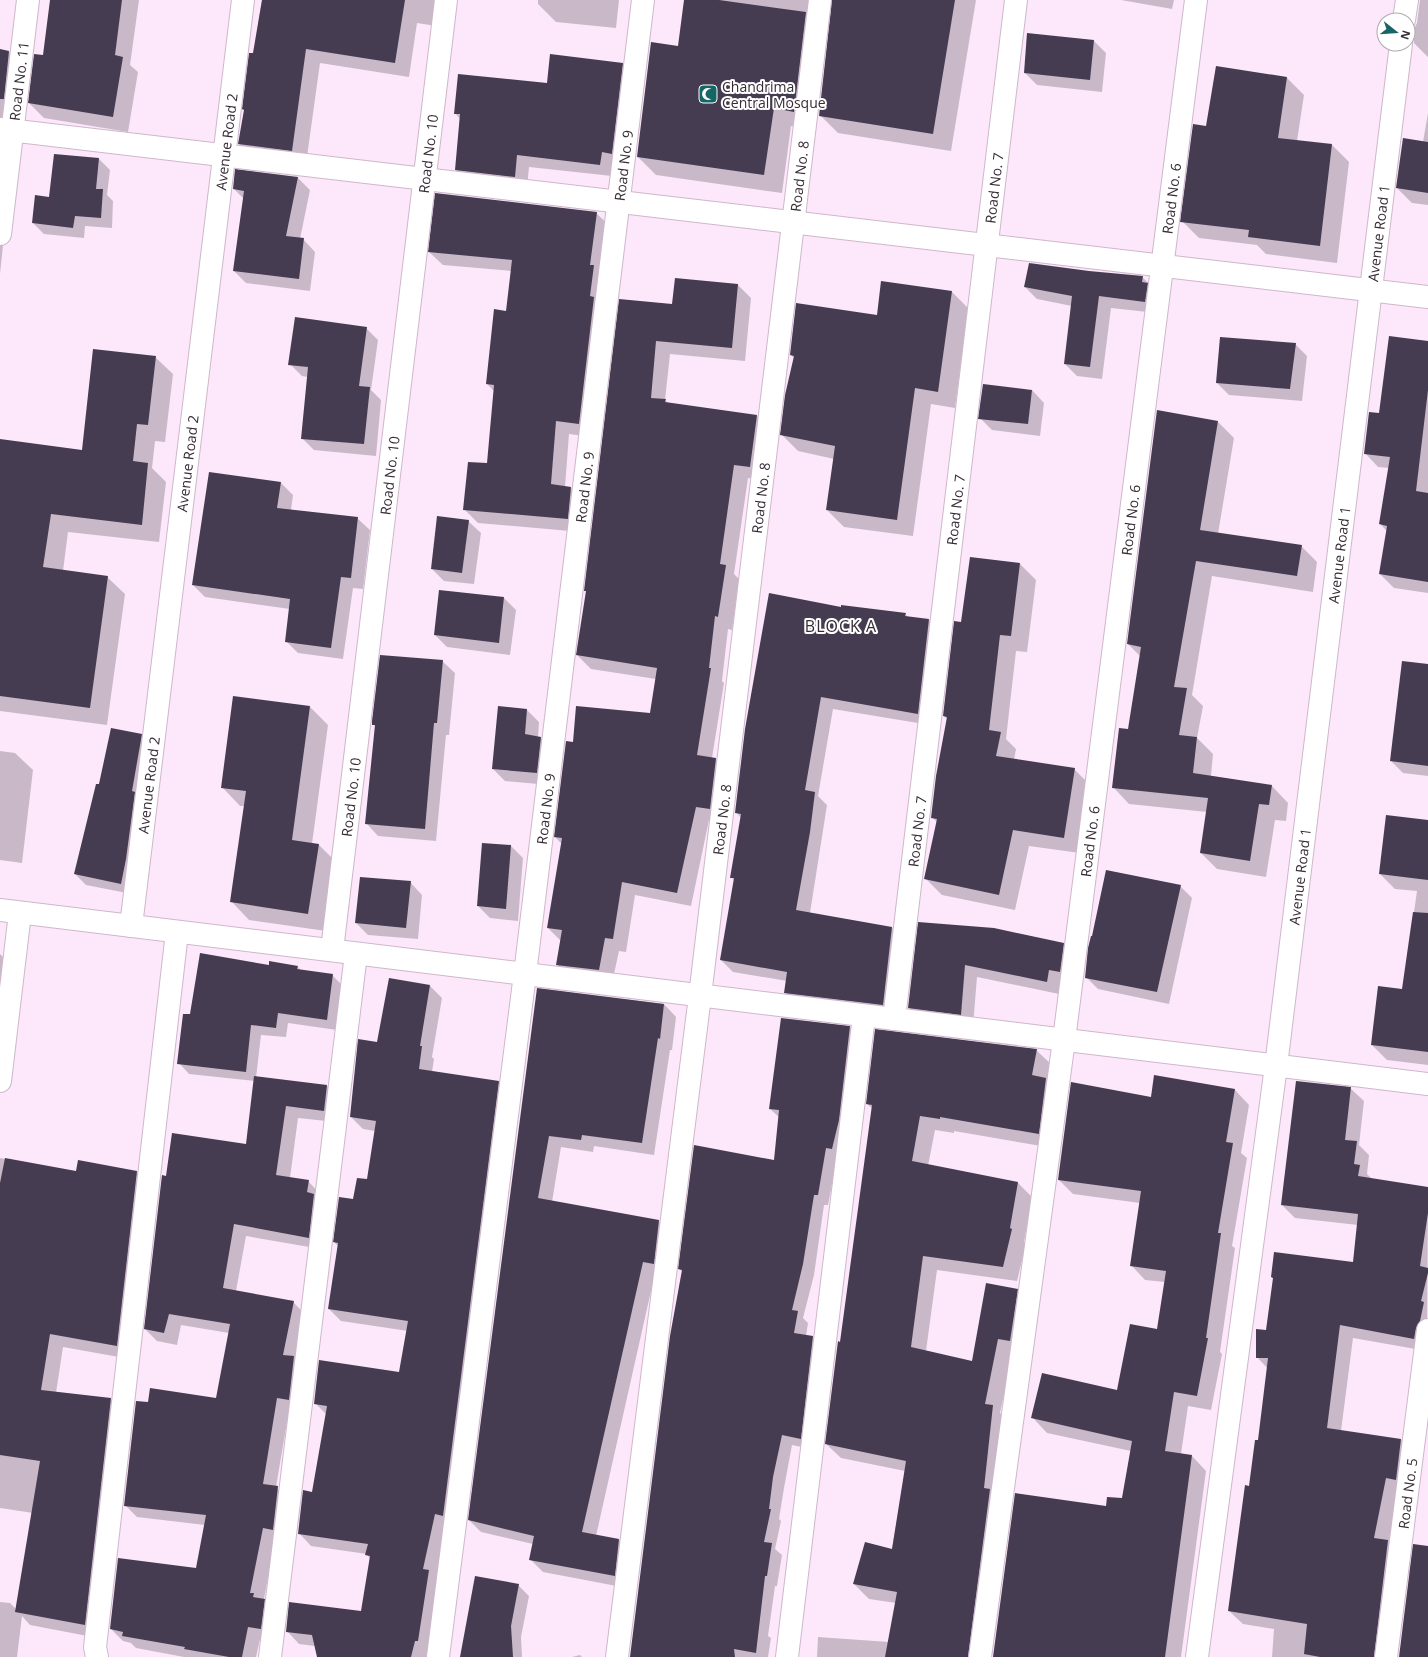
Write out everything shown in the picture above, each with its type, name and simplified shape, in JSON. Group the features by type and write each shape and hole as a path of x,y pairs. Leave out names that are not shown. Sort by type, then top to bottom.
{"street":[{"name":"Road No. 11","path":"0,234 6,130 28,0"},
{"name":"Avenue Road 2","path":"131,926 243,0"},
{"name":"Road No. 10","path":"332,950 446,0"},
{"name":"Road No. 9","path":"438,1657 525,974 643,0"},
{"name":"Road No. 8","path":"617,1657 700,996 820,0"},
{"name":"Road No. 7","path":"894,1019 1016,0"},
{"name":"Road No. 6","path":"980,1657 1064,1040 1196,0"},
{"path":"1405,12 1407,0"},
{"name":"Avenue Road 1","path":"1197,1657 1276,1066 1400,52"},
{"path":"6,130 1428,297"},
{"path":"0,1082 10,911 1428,1084"},
{"path":"97,1657 95,1647 178,932"},
{"path":"270,1657 356,954"},
{"path":"787,1657 864,1016"},
{"name":"Road No. 5","path":"1386,1657 1428,1330"}],"building":[{"path":"50,0 122,0 115,55 123,57 113,117 28,103 34,54 43,55"},
{"path":"262,0 405,0 395,63 306,49 292,151 238,144 244,110 242,109 249,53 253,53"},
{"name":"Chandrima Central Mosque","path":"684,0 719,0 806,12 794,112 774,108 764,175 637,157 651,42 678,46"},
{"path":"832,0 955,0 933,134 819,116"},
{"path":"1027,33 1094,40 1090,80 1024,73"},
{"path":"0,49 9,51 4,99 0,99"},
{"path":"550,54 623,63 612,154 602,152 600,165 517,155 515,177 455,170 460,114 454,114 458,74 547,83"},
{"path":"1216,66 1287,77 1278,138 1332,144 1320,246 1248,237 1249,230 1180,222 1193,124 1206,126"},
{"path":"1403,138 1428,142 1428,193 1396,188"},
{"path":"54,154 99,158 96,189 103,189 101,218 75,216 73,228 32,223 35,195 49,197"},
{"path":"235,169 298,177 286,236 304,238 299,279 233,271 244,191 233,189"},
{"path":"435,193 597,212 590,265 594,265 590,296 594,297 579,424 556,421 551,484 571,487 568,519 463,510 468,462 487,463 494,385 486,384 494,309 506,311 512,260 428,252"},
{"path":"1029,263 1143,276 1142,282 1148,283 1145,302 1099,296 1090,367 1064,364 1072,296 1024,287"},
{"path":"675,278 738,284 732,348 656,341 651,398 666,399 665,402 757,415 750,467 734,465 720,564 726,565 718,617 715,616 709,668 711,668 697,755 716,758 710,809 696,807 677,893 622,882 613,939 605,938 599,970 556,965 562,930 547,928 562,838 554,837 566,741 573,742 576,706 650,713 657,668 576,655 586,591 584,591 619,299 672,304"},
{"path":"881,281 952,291 938,392 915,388 897,520 826,510 835,446 780,435 785,395 794,356 790,355 796,303 877,315"},
{"path":"295,317 367,327 359,386 370,387 364,444 301,439 308,367 288,365"},
{"path":"1389,336 1428,341 1428,390 1416,491 1428,493 1428,582 1379,574 1387,526 1379,524 1390,457 1364,454 1369,412 1379,413"},
{"path":"1220,337 1296,343 1290,389 1216,383"},
{"path":"93,349 156,356 148,425 137,424 133,461 148,463 142,525 51,514 43,567 108,576 90,708 0,696 0,439 82,450"},
{"path":"983,384 1032,390 1028,424 978,419"},
{"path":"1157,410 1218,421 1200,530 1302,545 1297,576 1196,561 1174,687 1187,688 1179,735 1197,737 1193,773 1272,785 1269,805 1259,804 1250,861 1200,853 1208,798 1112,788 1119,728 1128,729 1141,647 1127,644"},
{"path":"209,472 281,482 277,508 358,517 351,578 341,577 331,648 285,642 290,599 192,585"},
{"path":"437,516 469,520 462,573 431,569"},
{"path":"970,557 1020,563 1011,636 1000,635 989,730 1001,732 996,756 1075,768 1064,838 1013,830 999,895 924,879 937,819 931,818 936,776 947,717 943,716 954,621 961,622"},
{"path":"439,590 504,597 499,643 434,635"},
{"path":"769,593 841,607 841,605 906,613 905,616 929,619 918,714 821,697 805,790 815,792 810,832 796,910 892,927 883,1005 784,993 787,972 720,960 734,878 730,878 741,814 735,813 745,729"},
{"path":"380,655 443,660 437,723 434,723 425,829 365,824 375,725 372,725 372,721"},
{"path":"1402,661 1428,664 1428,766 1390,761"},
{"path":"233,696 310,706 292,840 319,844 308,914 230,902 246,791 221,788"},
{"path":"498,706 527,709 525,734 541,737 537,773 492,769"},
{"path":"111,728 142,734 132,791 135,792 121,884 74,874 96,784 99,784"},
{"path":"1386,815 1428,820 1428,880 1379,874"},
{"path":"482,843 511,845 506,909 477,906"},
{"path":"1106,870 1181,885 1157,992 1085,978 1088,948"},
{"path":"360,877 411,881 406,928 355,923"},
{"path":"1413,912 1428,913 1428,1052 1371,1045 1378,986 1402,989"},
{"path":"918,922 994,928 1064,943 1060,972 1049,970 1047,982 965,965 961,1015 908,1008"},
{"path":"200,953 269,965 269,961 298,966 297,969 333,974 327,1020 278,1013 276,1028 251,1025 246,1072 177,1064 183,1014 190,1014"},
{"path":"389,978 430,985 420,1046 422,1046 419,1069 499,1081 443,1516 435,1514 423,1569 429,1570 418,1641 415,1641 411,1657 317,1657 312,1635 286,1632 289,1602 361,1611 370,1556 365,1555 368,1544 298,1534 303,1490 312,1492 327,1406 314,1404 319,1360 399,1372 408,1321 328,1309 338,1243 333,1242 339,1197 353,1199 357,1178 367,1179 376,1121 350,1117 358,1039 377,1042"},
{"path":"537,988 664,1004 660,1039 658,1038 642,1143 582,1135 581,1140 549,1136 538,1198 659,1220 654,1264 643,1262 582,1532 619,1539 615,1576 529,1560 534,1536 468,1520"},
{"path":"781,1018 850,1026 839,1120 832,1149 826,1148 818,1195 814,1195 803,1264 792,1310 798,1311 794,1333 813,1336 801,1439 782,1435 773,1477 769,1509 771,1509 764,1542 772,1543 767,1576 765,1576 756,1653 734,1649 735,1657 630,1657 670,1336 682,1270 678,1269 694,1145 774,1160 779,1110 769,1109"},
{"path":"875,1029 1037,1049 1032,1075 1046,1078 1039,1134 940,1117 940,1119 920,1116 912,1161 1018,1182 1010,1228 1012,1229 1003,1267 923,1256 911,1347 972,1361 986,1283 1018,1289 1010,1341 998,1339 985,1404 993,1405 984,1488 990,1489 968,1657 885,1657 897,1592 853,1584 865,1542 892,1549 906,1461 825,1444 838,1341 840,1342 872,1105 866,1104"},
{"path":"1154,1075 1235,1089 1226,1142 1233,1143 1218,1233 1221,1233 1206,1338 1208,1338 1197,1396 1174,1392 1165,1451 1192,1455 1165,1657 993,1657 1015,1493 1106,1506 1107,1497 1122,1498 1132,1441 1031,1418 1042,1373 1117,1390 1130,1324 1157,1329 1166,1271 1130,1266 1141,1191 1058,1180 1071,1082 1151,1097"},
{"path":"254,1076 327,1085 324,1111 286,1106 276,1175 309,1180 307,1192 314,1194 309,1238 234,1224 223,1288 294,1301 283,1355 294,1356 289,1400 277,1398 263,1484 278,1486 273,1530 263,1528 250,1593 254,1593 253,1597 265,1599 261,1629 248,1627 242,1657 229,1657 184,1649 185,1647 122,1636 123,1632 110,1629 118,1558 196,1568 206,1515 124,1506 136,1401 148,1402 150,1388 216,1398 230,1324 169,1314 164,1333 144,1329 162,1175 166,1176 172,1133 246,1144"},
{"path":"1296,1081 1351,1087 1345,1140 1357,1141 1354,1164 1360,1165 1358,1176 1428,1187 1428,1213 1420,1266 1428,1268 1428,1273 1421,1301 1424,1302 1420,1321 1416,1328 1414,1339 1340,1325 1327,1428 1401,1439 1396,1480 1386,1478 1374,1538 1388,1540 1374,1657 1320,1657 1304,1654 1307,1624 1228,1611 1245,1485 1249,1486 1255,1440 1258,1440 1268,1358 1256,1358 1256,1329 1266,1330 1273,1278 1271,1277 1274,1252 1353,1262 1358,1214 1281,1205"},
{"path":"5,1158 76,1171 78,1160 137,1171 117,1346 50,1334 41,1390 111,1398 85,1625 15,1612 40,1461 0,1455 0,1183"},
{"path":"1413,1544 1428,1546 1428,1657 1399,1657"},
{"path":"475,1576 519,1584 511,1626 513,1657 460,1657"}],"place":[{"name":"Chandrima Central Mosque","path":"708,94"}],"district":[{"name":"BLOCK A","path":"841,626"}]}
